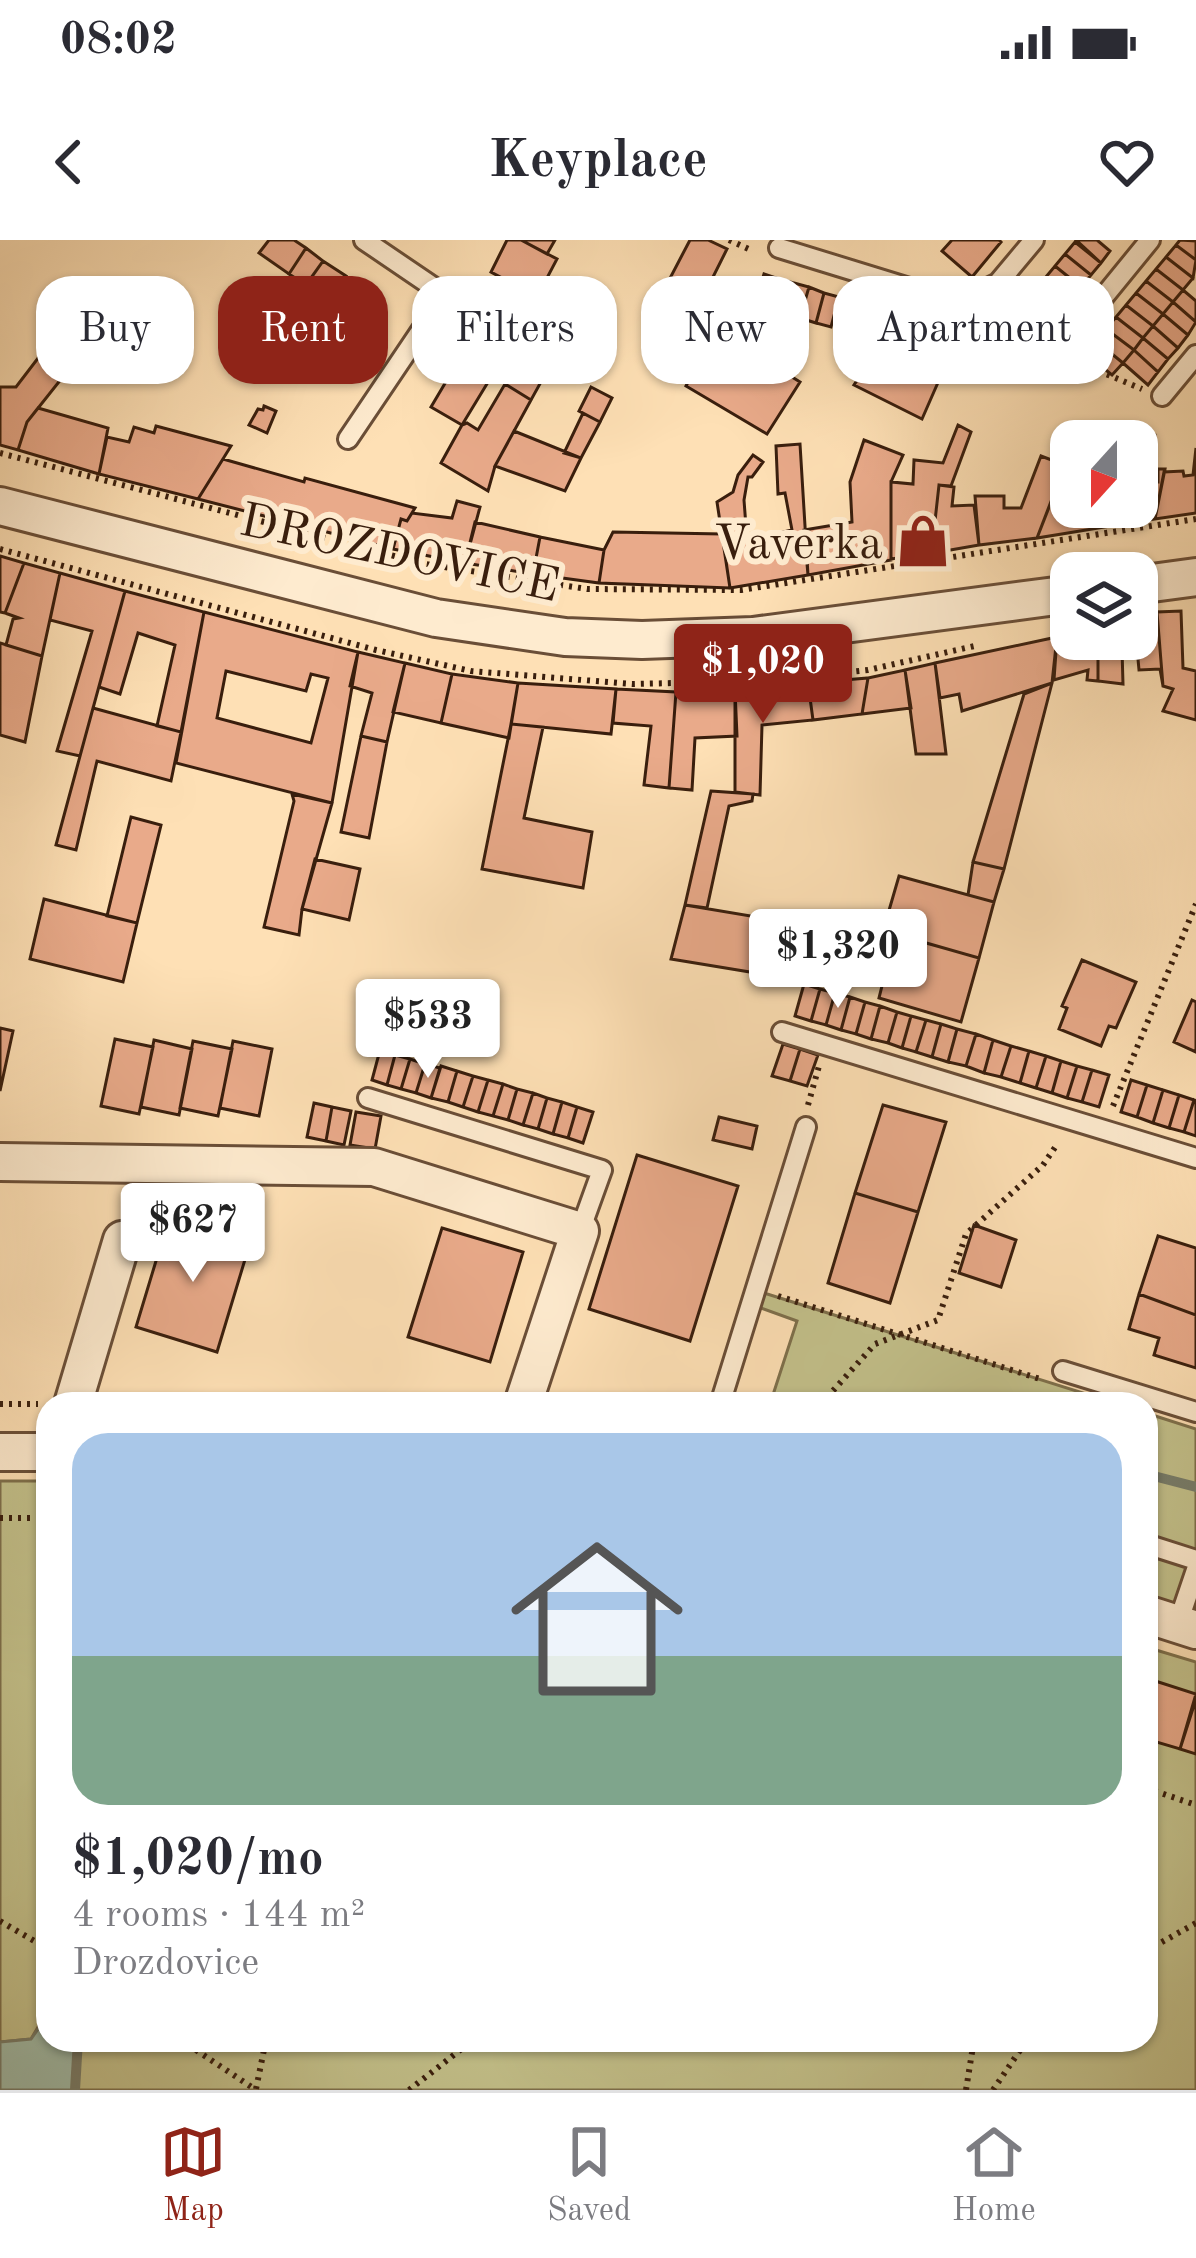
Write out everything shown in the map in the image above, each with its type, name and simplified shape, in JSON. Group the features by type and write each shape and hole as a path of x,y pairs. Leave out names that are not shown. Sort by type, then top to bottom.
{"street":[{"name":"DROZDOVICE","path":"0,506 417,613 565,637 707,640 1050,597"},
{"path":"1158,583 1196,578"},
{"path":"0,1162 374,1167 580,1231 527,1392"},
{"path":"77,1392 122,1240"},
{"path":"0,1452 36,1452"}],"lane":[{"path":"348,439 445,295 364,240"},
{"path":"779,248 958,303 998,284 1034,240"},
{"path":"1114,284 1150,240"},
{"path":"1162,397 1196,355"},
{"path":"782,1032 1196,1158"},
{"path":"368,1098 602,1170 580,1231"},
{"path":"724,1392 806,1126"},
{"path":"1063,1371 1131,1392"},
{"path":"1158,1400 1196,1412"},
{"path":"1158,1548 1196,1560"},
{"path":"1173,1622 1196,1570"}],"path":[{"path":"0,453 425,563 587,589 741,590 1196,519"},
{"path":"1104,1130 1196,904"},
{"path":"806,1126 825,1045"},
{"path":"832,1392 875,1344 938,1320 966,1234 1043,1165 1074,1121"},
{"path":"757,1290 1054,1383 1063,1371"},
{"path":"0,1404 36,1405"},
{"path":"0,1518 36,1518"},
{"path":"1158,1792 1196,1805"},
{"path":"0,1921 36,1941"},
{"path":"1158,1944 1196,1923"},
{"path":"199,2052 256,2090 264,2052"},
{"path":"410,2090 458,2052"},
{"path":"966,2090 972,2052"},
{"path":"993,2090 1019,2052"}],"shaded area":[{"path":"764,1293 1080,1392 774,1392 797,1321 758,1307"},
{"path":"1158,1417 1196,1429 1196,1615 1158,1604"},
{"path":"0,1481 36,1481 36,2030 31,2039 0,2042"},
{"path":"1158,1651 1196,1662 1196,2090 75,2090 77,2052 1158,2052"},
{"path":"36,2032 36,2052 77,2052 75,2090 0,2090 0,2042 31,2039"}],"building":[{"path":"269,240 294,240 306,248 289,274 259,253"},
{"path":"507,240 521,240 557,259 548,276 491,272"},
{"path":"521,240 555,240 547,254"},
{"path":"690,240 708,240 727,249 714,276 671,276"},
{"path":"952,240 1001,242 973,276 942,251"},
{"path":"1076,240 1097,240 1110,251 1101,263"},
{"path":"1180,240 1196,241 1196,260 1176,245"},
{"path":"1075,242 1101,263 1091,275 1065,254"},
{"path":"1176,245 1196,260 1193,278 1166,257"},
{"path":"306,248 323,261 312,276 289,274"},
{"path":"1065,254 1091,275 1067,276 1055,266"},
{"path":"1166,257 1193,278 1183,290 1156,269"},
{"path":"323,261 346,276 312,276"},
{"path":"1055,266 1067,276 1047,276"},
{"path":"1156,269 1183,290 1173,302 1146,281"},
{"path":"1146,281 1173,302 1163,314 1136,293"},
{"path":"809,287 824,293 816,323 809,321"},
{"path":"1183,290 1196,301 1196,322 1173,302"},
{"path":"824,293 833,295 831,327 816,323"},
{"path":"1136,293 1163,314 1153,326 1126,305"},
{"path":"1173,302 1196,322 1188,335 1163,314"},
{"path":"1126,305 1153,326 1143,338 1116,317"},
{"path":"1163,314 1188,335 1178,348 1153,326"},
{"path":"1114,319 1143,338 1134,350 1114,335"},
{"path":"1153,326 1178,348 1168,359 1143,338"},
{"path":"1114,335 1134,350 1123,363 1114,356"},
{"path":"1143,338 1168,359 1158,372 1134,350"},
{"path":"1134,350 1158,372 1148,385 1123,363"},
{"path":"36,361 36,384 57,384 27,422 18,450 0,445 0,387 16,387"},
{"path":"445,384 487,384 462,425 431,407"},
{"path":"505,384 540,384 531,400"},
{"path":"505,384 531,400 495,466 488,491 441,463 462,425 478,430"},
{"path":"687,384 799,384 767,434"},
{"path":"855,384 937,384 922,419"},
{"path":"591,387 612,398 600,422 579,411"},
{"path":"264,406 276,411 267,433 249,425"},
{"path":"38,408 108,428 99,474 18,450 27,422"},
{"path":"583,413 600,422 581,458 564,453"},
{"path":"958,425 971,432 951,486 939,485 935,521 939,552 891,559 891,482 913,484 914,460 943,463"},
{"path":"156,426 231,446 198,499 99,474 107,437 129,442 134,427 154,433"},
{"path":"514,431 581,458 565,491 495,466"},
{"path":"864,440 903,455 891,482 891,560 808,575 804,530 852,522 850,482"},
{"path":"800,444 808,575 730,588 717,502 733,492 738,475 753,455 763,462 748,477 744,500 747,540 792,530 785,493 778,494 776,446"},
{"path":"1196,448 1196,513 1158,519 1164,472 1193,475"},
{"path":"1041,456 1050,459 1050,504 1037,538 979,545 975,496 1004,496 1004,508 1021,508"},
{"path":"223,459 415,508 407,521 401,519 393,549 198,499"},
{"path":"1158,469 1165,469 1158,504"},
{"path":"939,485 954,487 952,506 974,505 979,545 939,552 935,521"},
{"path":"457,501 480,507 465,563 393,549 401,519 407,521 412,513 452,518"},
{"path":"1050,505 1050,528 1099,528 1037,538"},
{"path":"475,522 540,537 533,574 465,563"},
{"path":"613,532 722,534 730,588 599,583 604,550"},
{"path":"540,537 604,550 599,583 533,574"},
{"path":"0,556 24,563 5,613 0,612"},
{"path":"24,563 60,573 42,656 6,645 13,619 19,618 5,613"},
{"path":"60,573 125,591 80,756 57,751 92,631 50,620"},
{"path":"125,591 204,612 181,732 157,726 175,645 138,633 120,694 99,687"},
{"path":"1181,611 1183,668 1196,671 1196,720 1163,711 1173,689 1163,686 1158,612"},
{"path":"204,612 358,652 332,803 176,763","holes":["226,671 306,691 311,674 328,678 311,743 217,718"]},
{"path":"1158,624 1163,686 1160,669 1139,670 1138,660 1158,660"},
{"path":"1050,638 1050,660 1054,660 1052,683 962,711 959,694 940,698 935,663"},
{"path":"0,643 42,656 25,742 0,735"},
{"path":"358,652 405,663 387,742 361,736 372,693 350,686"},
{"path":"1055,660 1098,660 1098,681 1087,680 1088,670 1054,680"},
{"path":"1098,660 1122,660 1123,684 1098,681"},
{"path":"405,663 452,674 441,723 393,712"},
{"path":"935,663 946,754 916,754 905,670"},
{"path":"905,670 911,708 862,714 868,678"},
{"path":"452,674 518,683 509,738 441,723"},
{"path":"868,678 862,714 813,720 808,683"},
{"path":"518,683 616,689 611,734 511,724"},
{"path":"808,683 813,720 762,725 760,795 735,792 735,690"},
{"path":"1052,683 1004,869 973,862 1024,694"},
{"path":"616,689 676,692 669,788 644,785 651,726 613,723"},
{"path":"735,690 737,736 695,738 692,790 669,788 676,692"},
{"path":"93,708 181,732 171,781 97,761 76,850 56,845"},
{"path":"511,724 543,727 524,818 592,832 583,888 482,869"},
{"path":"361,736 387,742 369,838 341,832"},
{"path":"711,791 753,794 752,801 729,806 707,908 685,905"},
{"path":"292,794 332,803 299,935 264,927"},
{"path":"131,817 161,825 137,923 107,916"},
{"path":"315,859 360,869 349,920 302,909"},
{"path":"973,862 1004,869 994,902 968,895"},
{"path":"899,876 994,902 979,958 883,931"},
{"path":"44,899 137,923 123,982 30,959"},
{"path":"685,905 769,919 756,973 671,959"},
{"path":"895,934 979,958 961,1022 879,998"},
{"path":"1082,960 1136,982 1116,1028 1109,1026 1101,1046 1059,1029 1067,1008 1062,1006"},
{"path":"804,984 820,989 811,1021 795,1016"},
{"path":"820,989 835,993 826,1025 811,1021"},
{"path":"835,993 850,997 841,1030 826,1025"},
{"path":"850,997 865,1002 856,1034 841,1030"},
{"path":"1192,1000 1196,1002 1196,1052 1174,1042"},
{"path":"865,1002 880,1006 871,1039 856,1034"},
{"path":"880,1006 897,1012 888,1043 871,1039"},
{"path":"897,1012 911,1016 902,1048 888,1043"},
{"path":"911,1016 926,1020 916,1052 902,1048"},
{"path":"926,1020 941,1024 932,1057 916,1052"},
{"path":"941,1024 957,1029 948,1062 932,1057"},
{"path":"0,1028 13,1031 0,1091"},
{"path":"957,1029 976,1034 966,1066 948,1062"},
{"path":"976,1034 993,1040 984,1073 966,1066"},
{"path":"115,1039 153,1047 139,1114 101,1106"},
{"path":"154,1040 192,1049 179,1115 141,1107"},
{"path":"993,1040 1011,1046 1001,1077 984,1073"},
{"path":"193,1041 232,1049 218,1116 180,1108"},
{"path":"233,1041 272,1049 259,1116 220,1108"},
{"path":"783,1044 800,1049 790,1081 772,1076"},
{"path":"1011,1046 1029,1051 1020,1083 1001,1077"},
{"path":"800,1049 818,1055 807,1086 790,1081"},
{"path":"380,1050 395,1055 387,1085 372,1080"},
{"path":"1029,1051 1046,1056 1036,1088 1020,1083"},
{"path":"395,1055 410,1059 401,1089 387,1085"},
{"path":"1046,1056 1061,1061 1052,1093 1036,1088"},
{"path":"410,1059 425,1064 416,1093 401,1089"},
{"path":"1061,1061 1077,1066 1067,1098 1052,1093"},
{"path":"425,1064 440,1068 431,1098 416,1093"},
{"path":"441,1066 457,1071 448,1102 431,1098"},
{"path":"1077,1066 1092,1070 1082,1102 1067,1098"},
{"path":"1092,1070 1109,1075 1099,1107 1082,1102"},
{"path":"457,1071 473,1076 463,1107 448,1102"},
{"path":"473,1076 488,1080 478,1112 463,1107"},
{"path":"488,1080 503,1084 493,1116 478,1112"},
{"path":"1131,1080 1147,1085 1137,1117 1121,1112"},
{"path":"503,1084 517,1089 508,1120 493,1116"},
{"path":"1147,1085 1163,1090 1153,1123 1137,1117"},
{"path":"517,1089 533,1093 523,1125 508,1120"},
{"path":"1163,1090 1179,1095 1169,1128 1153,1123"},
{"path":"533,1093 547,1098 538,1129 523,1125"},
{"path":"1179,1095 1194,1100 1184,1132 1169,1128"},
{"path":"547,1098 562,1102 553,1134 538,1129"},
{"path":"1196,1101 1196,1136 1184,1132"},
{"path":"562,1102 577,1107 568,1138 553,1134"},
{"path":"314,1103 332,1107 326,1141 307,1137"},
{"path":"883,1105 946,1122 918,1212 855,1193"},
{"path":"332,1107 351,1111 344,1145 326,1141"},
{"path":"577,1107 593,1112 583,1143 568,1138"},
{"path":"356,1112 381,1116 375,1149 350,1145"},
{"path":"719,1117 757,1126 752,1149 713,1140"},
{"path":"637,1155 738,1186 690,1341 589,1309"},
{"path":"855,1193 918,1212 890,1303 828,1283"},
{"path":"169,1218 250,1243 217,1352 136,1327"},
{"path":"974,1225 1016,1240 1001,1287 959,1273"},
{"path":"442,1228 523,1252 490,1362 408,1337"},
{"path":"1158,1236 1196,1248 1196,1315 1139,1294"},
{"path":"1139,1294 1196,1315 1196,1368 1154,1355 1159,1338 1129,1329"},
{"path":"1158,1682 1196,1694 1180,1749 1158,1743"},
{"path":"1196,1699 1196,1754 1180,1749"}],"waterway":[{"path":"1158,1477 1196,1487"},
{"path":"75,2090 77,2052"}],"place":[{"name":"Vaverka","path":"923,541"}]}
